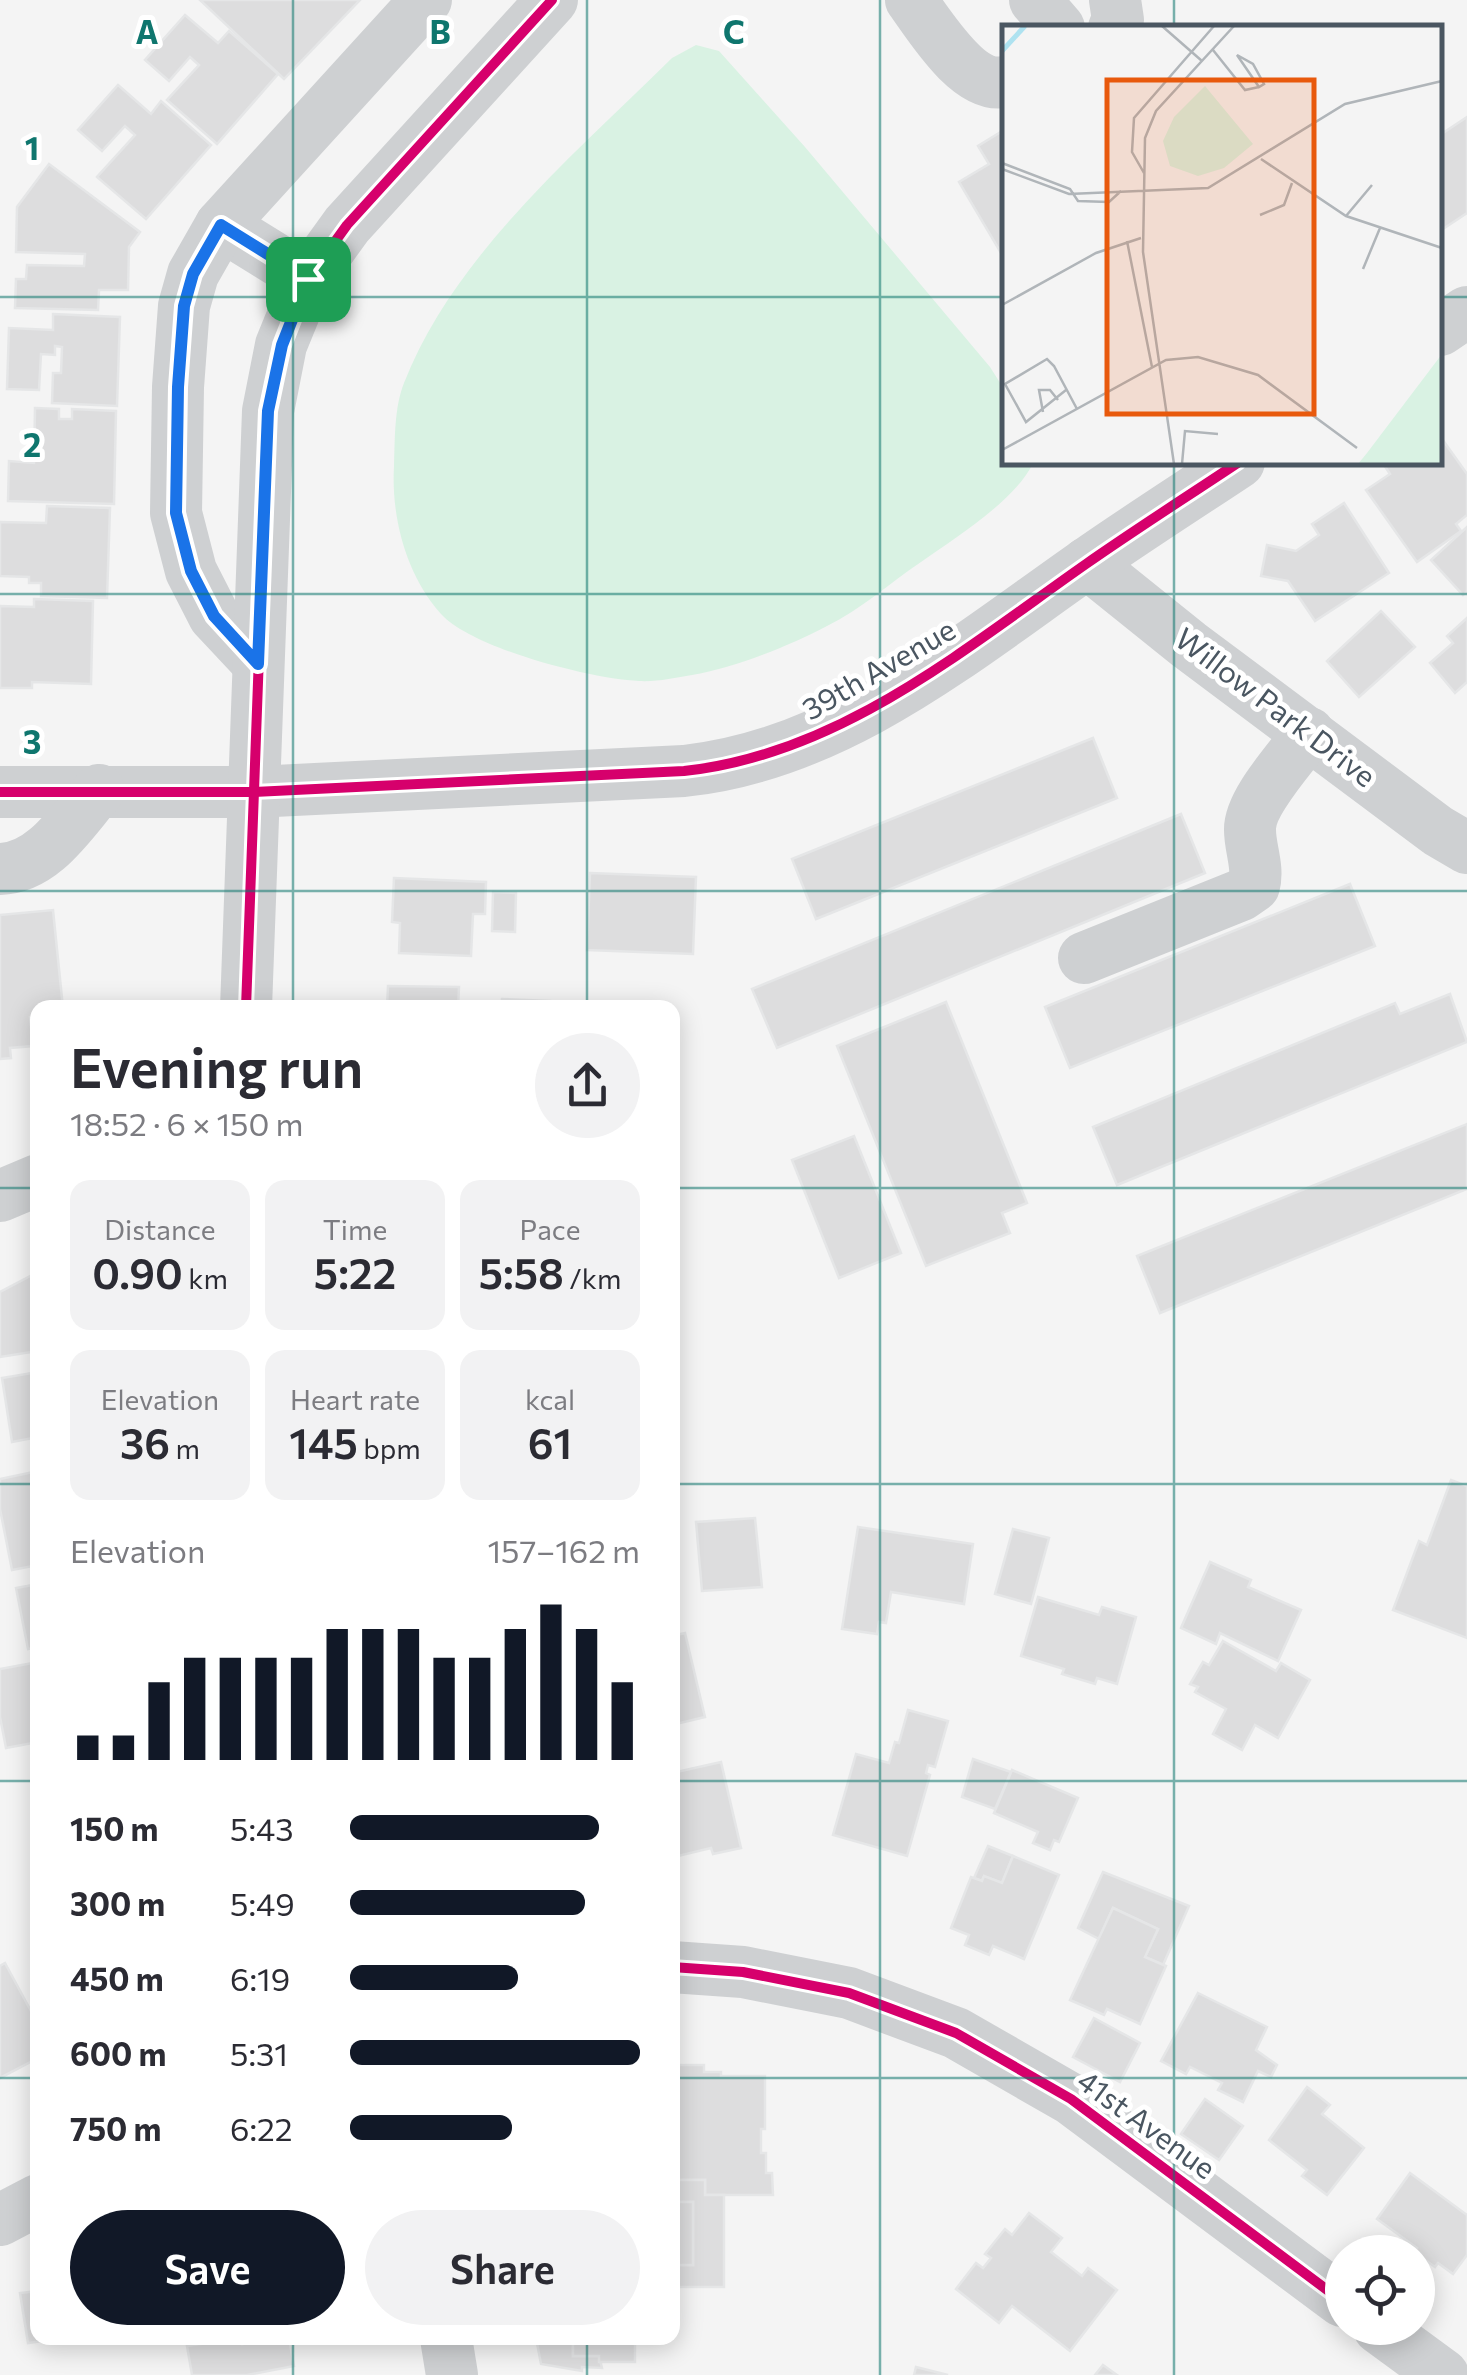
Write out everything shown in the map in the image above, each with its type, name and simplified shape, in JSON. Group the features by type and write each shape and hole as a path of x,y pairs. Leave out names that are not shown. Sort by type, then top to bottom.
{"street":[{"path":"258,664 214,616 191,571 176,513 184,306 193,274 221,225 426,0"},
{"path":"246,1000 268,411 282,345 308,279 347,224 552,0"},
{"path":"911,0 948,50 974,75 999,83"},
{"path":"1035,0 1056,25"},
{"path":"1115,0 1116,25"},
{"path":"221,225 308,279"},
{"path":"1442,329 1467,312"},
{"name":"39th Avenue","path":"0,792 253,792 684,771 768,756 850,720 982,638 1234,465"},
{"name":"Willow Park Drive","path":"1087,563 1189,645 1438,831 1467,848"},
{"path":"1084,958 1241,895 1254,886 1250,818 1308,734"},
{"path":"0,870 22,865 47,850 99,790"},
{"path":"0,1196 30,1183"},
{"name":"41st Avenue","path":"680,1968 743,1972 849,1992 956,2034 1072,2099 1325,2287"},
{"path":"0,2220 30,2204"},
{"path":"447,2345 452,2375"},
{"path":"1402,2345 1442,2375"}],"green space":[{"path":"696,45 719,51 805,147 1002,386 1002,465 1032,465 1013,491 983,517 839,620 796,641 725,667 639,681 534,660 479,639 441,614 418,582 398,525 395,435 404,383 453,292 521,208 672,58"}],"building":[{"path":"200,0 360,0 284,79"},
{"path":"185,15 218,43 229,31 278,74 217,144 167,100 199,65 190,57 169,81 145,60"},
{"path":"118,85 151,114 161,101 211,145 146,219 97,177 135,135 125,126 102,151 78,130"},
{"path":"1467,117 1467,213 1442,230 1442,134"},
{"path":"1002,131 1002,255 959,182 989,164 978,146"},
{"path":"49,164 140,232 129,247 128,290 99,290 98,310 15,308 16,279 26,279 27,265 84,266 85,254 16,252 17,207"},
{"path":"53,314 120,317 117,406 52,403 53,373 61,373 62,347 55,346 55,355 41,354 39,390 7,389 9,328 53,330"},
{"path":"35,408 59,409 59,419 72,419 72,409 116,411 114,504 8,501 9,461 34,463"},
{"path":"1442,439 1467,474 1467,515 1456,524 1461,531 1417,562 1366,490 1390,474 1384,465 1442,465"},
{"path":"1344,503 1389,573 1315,621 1288,581 1261,576 1267,545 1296,551 1319,535 1312,524"},
{"path":"47,506 110,508 107,598 41,596 41,583 29,583 29,577 0,576 0,522 46,523"},
{"path":"1467,527 1467,592 1463,595 1431,560"},
{"path":"34,599 93,601 91,684 32,682 32,688 0,688 0,606 34,607"},
{"path":"1381,611 1415,647 1359,697 1327,661"},
{"path":"1467,618 1467,682 1455,693 1430,663 1453,643 1447,636"},
{"path":"1093,738 1117,798 816,919 792,859"},
{"path":"1181,814 1205,873 777,1048 752,989"},
{"path":"590,873 696,877 693,954 587,950"},
{"path":"394,878 486,882 485,914 473,914 471,956 399,953 400,923 392,922"},
{"path":"1350,884 1375,946 1070,1068 1045,1007"},
{"path":"493,892 516,893 515,932 492,931"},
{"path":"53,910 62,1000 30,1000 30,1046 10,1048 11,1058 0,1059 0,915"},
{"path":"388,986 459,987 458,1000 387,1000"},
{"path":"1450,994 1467,1042 1117,1185 1093,1127 1395,1003 1400,1014"},
{"path":"946,1002 1027,1203 1002,1213 1010,1233 926,1266 837,1046"},
{"path":"1467,1124 1467,1189 1160,1313 1137,1256"},
{"path":"854,1136 901,1253 839,1278 792,1160"},
{"path":"30,1276 30,1352 0,1357 0,1292"},
{"path":"30,1373 30,1439 12,1442 2,1378"},
{"path":"30,1473 30,1567 12,1570 0,1509 0,1479"},
{"path":"1451,1480 1467,1486 1467,1638 1393,1610 1419,1541 1427,1545"},
{"path":"755,1518 762,1587 702,1591 696,1522"},
{"path":"858,1527 973,1544 964,1604 891,1592 886,1623 879,1622 877,1634 842,1629"},
{"path":"1013,1529 1049,1538 1031,1604 995,1594"},
{"path":"1210,1562 1251,1580 1248,1587 1301,1610 1278,1661 1220,1633 1216,1644 1181,1628"},
{"path":"30,1585 30,1649 28,1649 16,1588"},
{"path":"1038,1597 1099,1615 1102,1607 1136,1617 1117,1684 1097,1678 1095,1684 1062,1674 1064,1669 1021,1656"},
{"path":"685,1633 705,1717 680,1723 680,1634"},
{"path":"1223,1641 1276,1671 1281,1663 1310,1680 1278,1738 1255,1725 1242,1750 1213,1734 1226,1709 1195,1692 1198,1687 1190,1684 1203,1662 1209,1665"},
{"path":"30,1663 30,1744 6,1748 0,1717 0,1669"},
{"path":"908,1710 948,1721 935,1767 928,1765 926,1773 930,1775 907,1856 833,1835 856,1754 889,1763"},
{"path":"973,1759 1011,1772 995,1809 962,1797"},
{"path":"721,1762 741,1848 713,1854 711,1848 680,1856 680,1771"},
{"path":"1012,1770 1078,1798 1059,1842 1054,1840 1050,1850 1033,1843 1038,1832 994,1813"},
{"path":"988,1846 1013,1856 1002,1883 984,1876 982,1881 974,1878"},
{"path":"1013,1856 1059,1875 1024,1959 993,1946 989,1955 965,1945 969,1935 951,1928 971,1877 982,1881 984,1876 1002,1883"},
{"path":"1103,1872 1189,1906 1163,1965 1145,1957 1158,1929 1113,1908 1099,1939 1078,1928"},
{"path":"1113,1908 1158,1929 1145,1957 1166,1966 1140,2024 1107,2009 1104,2015 1070,2000"},
{"path":"5,1963 30,2009 30,2062 0,2078 0,1966"},
{"path":"1198,1993 1267,2027 1256,2050 1277,2065 1271,2077 1258,2071 1243,2102 1218,2090 1222,2083 1190,2067 1186,2074 1161,2061"},
{"path":"1094,2018 1140,2043 1120,2082 1073,2057"},
{"path":"680,2065 704,2065 704,2072 721,2072 721,2076 765,2076 761,2153 766,2153 766,2173 772,2173 773,2195 705,2195 705,2180 680,2180"},
{"path":"1307,2087 1330,2105 1322,2114 1364,2148 1327,2195 1302,2176 1307,2170 1269,2140"},
{"path":"1205,2099 1243,2126 1219,2160 1181,2134"},
{"path":"1410,2173 1467,2215 1467,2255 1453,2274 1438,2263 1435,2267 1435,2235 1399,2235 1377,2219"},
{"path":"680,2180 705,2180 705,2195 724,2195 724,2287 680,2287 680,2265 693,2265 693,2202 680,2202"},
{"path":"680,2202 693,2202 693,2265 680,2265"},
{"path":"1029,2213 1062,2238 1051,2252 1082,2276 1088,2268 1117,2290 1070,2351 1012,2306 999,2323 956,2289 976,2263 983,2268 991,2258 985,2254 1005,2229 1012,2235"},
{"path":"30,2292 30,2343 28,2343 20,2293"},
{"path":"290,2345 294,2366 247,2375 192,2375 187,2346"},
{"path":"537,2345 573,2345 573,2356 599,2356 602,2368 582,2367 582,2371 541,2364"},
{"path":"573,2345 635,2345 635,2362 599,2362 599,2356 573,2356"},
{"path":"1103,2365 1117,2375 1095,2375"},
{"path":"916,2367 948,2375 914,2375"}],"cycle path":[{"path":"246,1000 268,411 281,345 308,279 347,225 552,0"},
{"path":"0,792 253,792 684,771 740,761 794,744 897,694 1234,465"},
{"path":"680,1968 743,1972 849,1993 956,2033 1071,2099 1325,2288"}],"route":[{"path":"221,225 308,279 282,345 268,411 258,664 214,616 191,571 176,513 184,306 193,274 221,225"}]}
